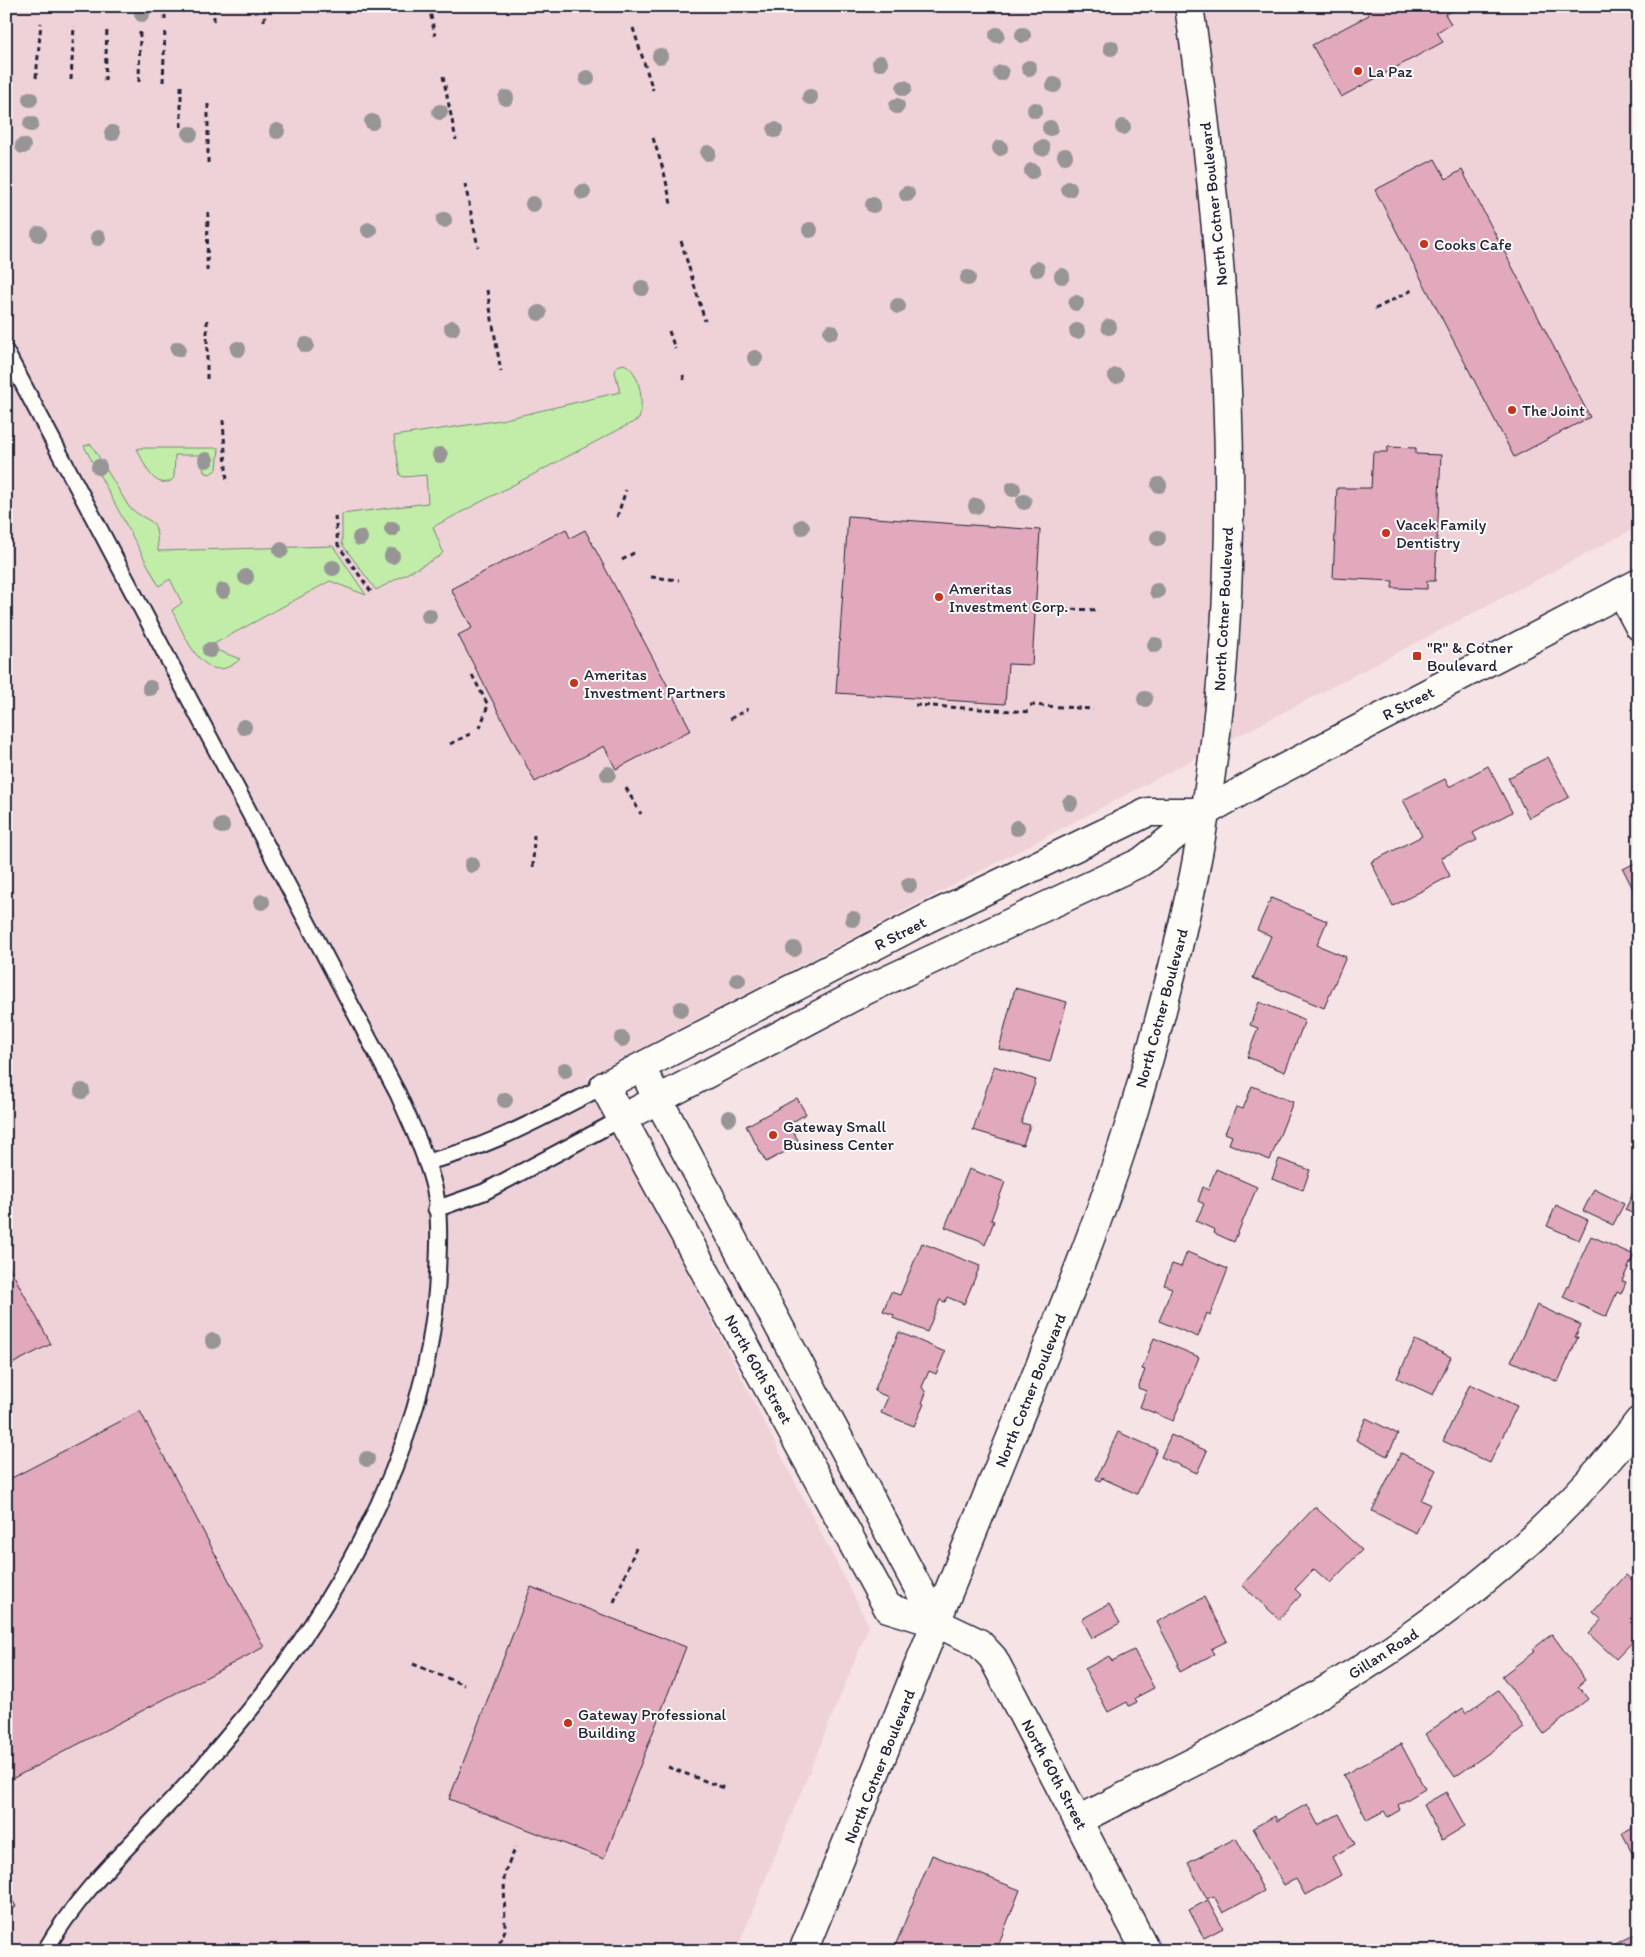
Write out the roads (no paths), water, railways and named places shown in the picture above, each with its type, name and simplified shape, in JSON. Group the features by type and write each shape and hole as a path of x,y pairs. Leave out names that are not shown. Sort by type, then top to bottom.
{"street":[{"name":"North Cotner Boulevard","path":"803,1951 937,1623 1081,1262 1130,1123 1169,984 1194,873 1205,812 1216,731 1224,641 1227,588 1228,408 1223,306 1216,221 1202,94 1189,6"},
{"name":"R Street","path":"621,1119 864,991 1141,862 1205,812 1278,771 1630,587"},
{"path":"1630,587 1639,626"},
{"name":"R Street","path":"604,1086 926,919 1148,812 1205,812"},
{"path":"641,1067 937,1623"},
{"name":"North 60th Street","path":"604,1086 888,1608 937,1623 979,1642 993,1658 1146,1951"},
{"name":"Gillan Road","path":"1079,1820 1288,1711 1332,1686 1417,1632 1495,1572 1533,1536 1596,1472 1639,1421"}],"lane":[{"path":"6,352 398,1094 426,1162 435,1193 439,1252 431,1348 408,1433 384,1493 338,1581 269,1686 208,1760 91,1887 45,1951"},
{"path":"426,1162 458,1155 497,1140 604,1086"},
{"path":"436,1209 484,1192 621,1119"}],"place":[{"name":"La Paz","path":"1358,71"},
{"name":"Cooks Cafe","path":"1424,244"},
{"name":"The Joint","path":"1512,410"},
{"name":"Vacek Family Dentistry","path":"1386,533"},
{"name":"Ameritas Investment Corp.","path":"939,597"},
{"name":"\"R\" & Cotner Boulevard","path":"1417,656"},
{"name":"Ameritas Investment Partners","path":"574,683"},
{"name":"Gateway Small Business Center","path":"773,1135"},
{"name":"Gateway Professional Building","path":"568,1723"}]}
